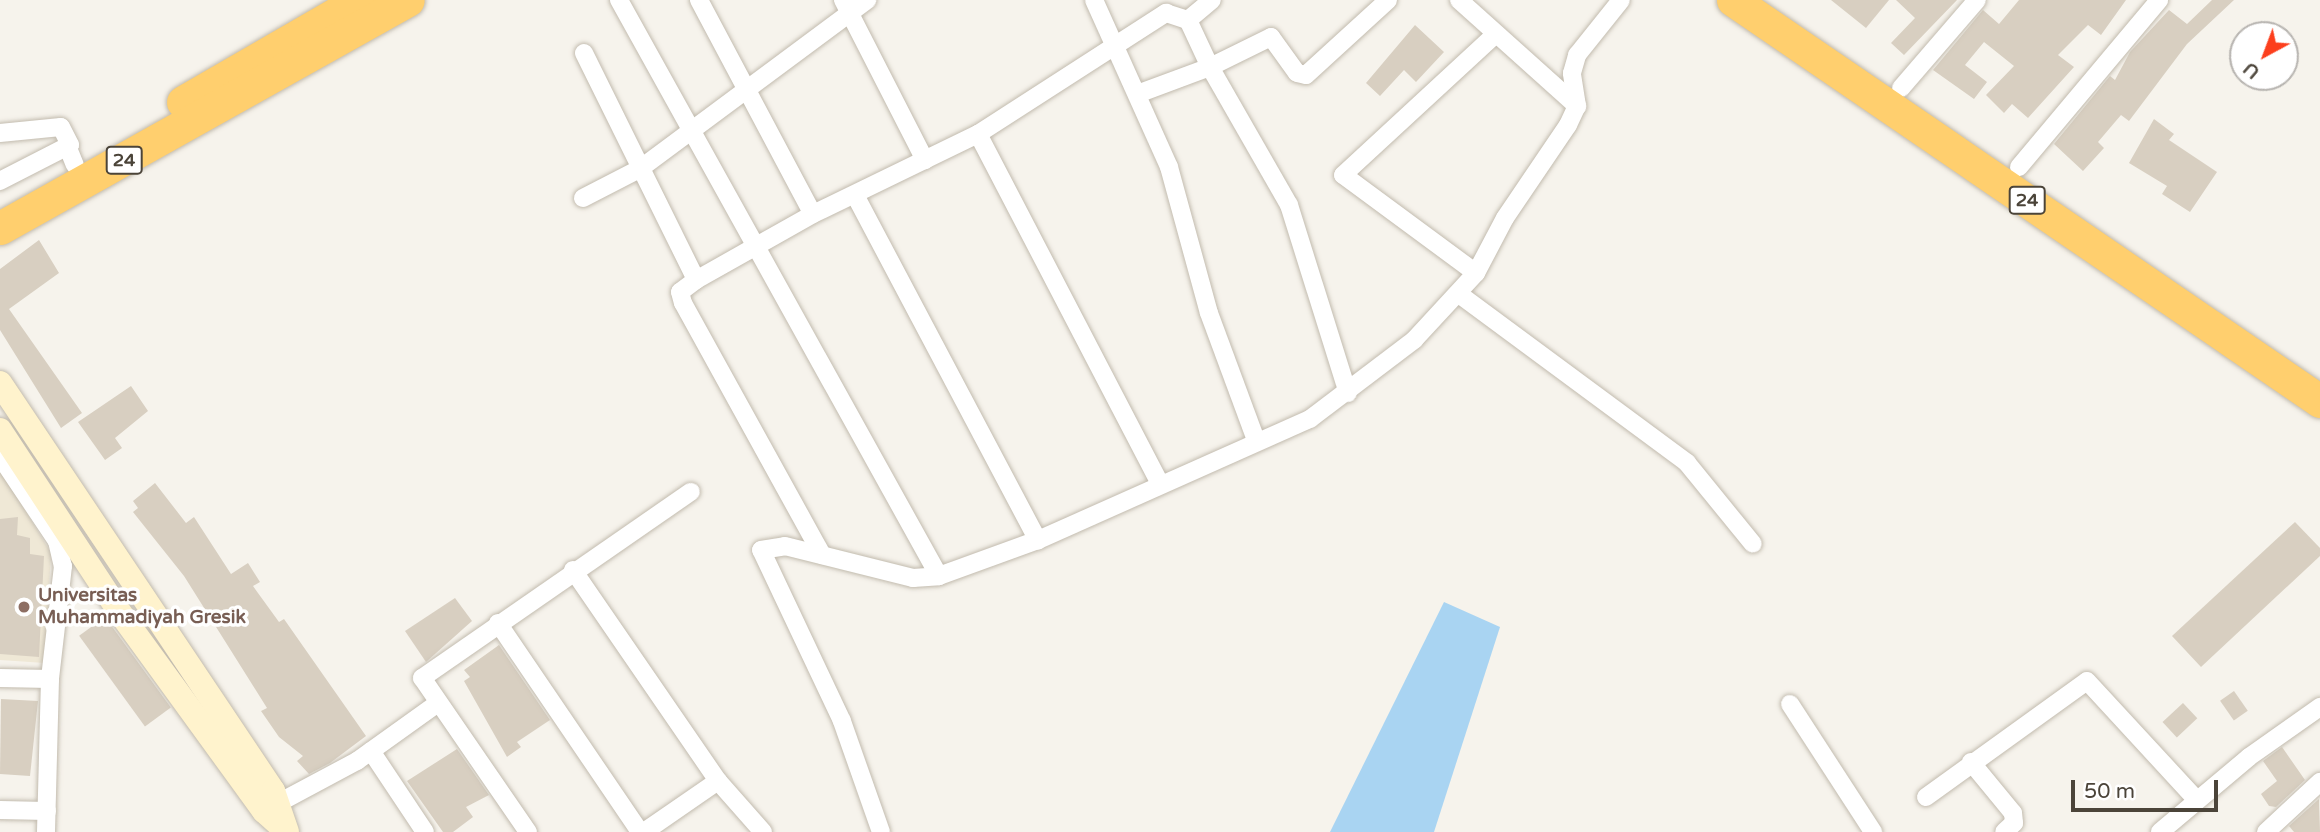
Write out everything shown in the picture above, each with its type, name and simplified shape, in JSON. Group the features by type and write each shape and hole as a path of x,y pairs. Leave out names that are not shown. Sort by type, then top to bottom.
{"highway":[{"name":"24","path":"0,228 362,9 408,0"},
{"name":"24","path":"1733,0 2320,401"},
{"name":"24","path":"1772,0 2320,376"},
{"name":"24","path":"0,202 72,157 242,83"}],"street":[{"path":"619,0 753,249 940,576"},
{"path":"699,0 813,214"},
{"path":"583,198 641,168 690,134 749,92 847,7 867,0"},
{"path":"1094,0 1140,93 1170,167 1209,313 1256,440"},
{"path":"1188,20 1212,0"},
{"path":"1140,93 1210,67 1271,37 1297,73 1306,75 1388,0"},
{"path":"1459,0 1577,106"},
{"path":"881,832 842,722 761,550 785,546 913,578 940,576 1038,540 1256,440 1310,419 1348,393 1414,340 1476,273 1577,106 1574,62 1621,0"},
{"path":"1901,88 1977,0"},
{"path":"2019,167 2159,0"},
{"path":"847,7 925,160"},
{"path":"822,555 679,296 696,280 813,214 978,134 1166,13 1188,20 1210,67 1289,205 1348,393"},
{"path":"1476,273 1343,174 1496,34"},
{"path":"584,52 696,280"},
{"path":"0,133 63,127 72,157 0,181"},
{"path":"978,134 1160,483"},
{"path":"855,195 1038,540"},
{"path":"1459,294 1687,463 1753,544"},
{"path":"0,383 147,604 286,831"},
{"path":"0,430 123,617 270,807"},
{"path":"0,456 60,553 50,679 46,832"},
{"path":"528,832 422,682 424,675 573,570 691,492"},
{"path":"573,570 718,781 763,832"},
{"path":"123,617 147,604"},
{"path":"498,623 642,832 718,781"},
{"path":"0,678 50,679"},
{"path":"1926,797 2087,681 2197,800"},
{"path":"270,807 371,751 438,703"},
{"path":"1790,704 1873,832"},
{"path":"2161,832 2197,800 2320,707"},
{"path":"371,751 425,832"},
{"path":"1971,762 2013,813 2014,822 2004,832"},
{"path":"2266,832 2317,791"},
{"path":"0,810 47,811"}],"shaded area":[{"name":"Universitas Muhammadiyah Gresik","path":"0,469 51,553 45,663 0,660"}],"water":[{"path":"1444,602 1500,627 1434,832 1330,832"}],"building":[{"path":"1831,0 1889,0 1866,28"},
{"path":"1896,0 1957,0 1904,55 1891,43 1915,18"},
{"path":"2019,0 2126,0 2101,35 2088,25 2058,55 2074,67 2028,118 2012,104 2004,113 1986,95 2014,66 1984,42 1965,65 1987,82 1974,99 1933,70 1983,10 1999,24"},
{"path":"2212,0 2234,0 2187,44 2129,121 2121,115 2098,142 2104,148 2083,171 2054,144 2110,76 2115,80 2130,52 2169,10 2187,24"},
{"path":"1415,25 1444,52 1416,82 1404,70 1380,96 1366,83"},
{"path":"2154,119 2174,134 2169,140 2217,172 2190,212 2162,194 2167,186 2129,163"},
{"path":"39,240 59,273 9,309 82,413 61,428 0,330 0,269"},
{"path":"131,386 148,411 115,438 122,448 105,460 78,422"},
{"path":"155,483 186,523 194,517 231,574 248,563 260,582 253,586 279,622 284,619 366,736 330,763 309,774 297,761 303,756 279,737 261,711 267,708 184,576 133,512 138,508 133,501"},
{"name":"Universitas Muhammadiyah Gresik","path":"18,517 17,535 30,538 30,554 44,556 39,657 0,654 0,519"},
{"path":"2295,522 2320,548 2320,556 2201,667 2172,636"},
{"path":"455,598 472,621 426,662 405,631"},
{"path":"105,617 171,708 145,726 79,636"},
{"path":"499,645 550,720 517,742 521,747 507,757 464,681 470,677 464,670"},
{"path":"2234,691 2248,711 2234,720 2220,701"},
{"path":"1,699 38,701 30,776 0,774"},
{"path":"2183,703 2197,718 2177,737 2163,722"},
{"path":"2282,747 2305,780 2276,807 2269,806 2261,794 2277,781 2263,761"},
{"path":"457,749 489,795 466,807 473,817 453,832 443,832 407,781"},
{"path":"2319,799 2320,832 2294,832 2289,826"}],"place":[{"name":"Universitas Muhammadiyah Gresik","path":"24,607"}]}
